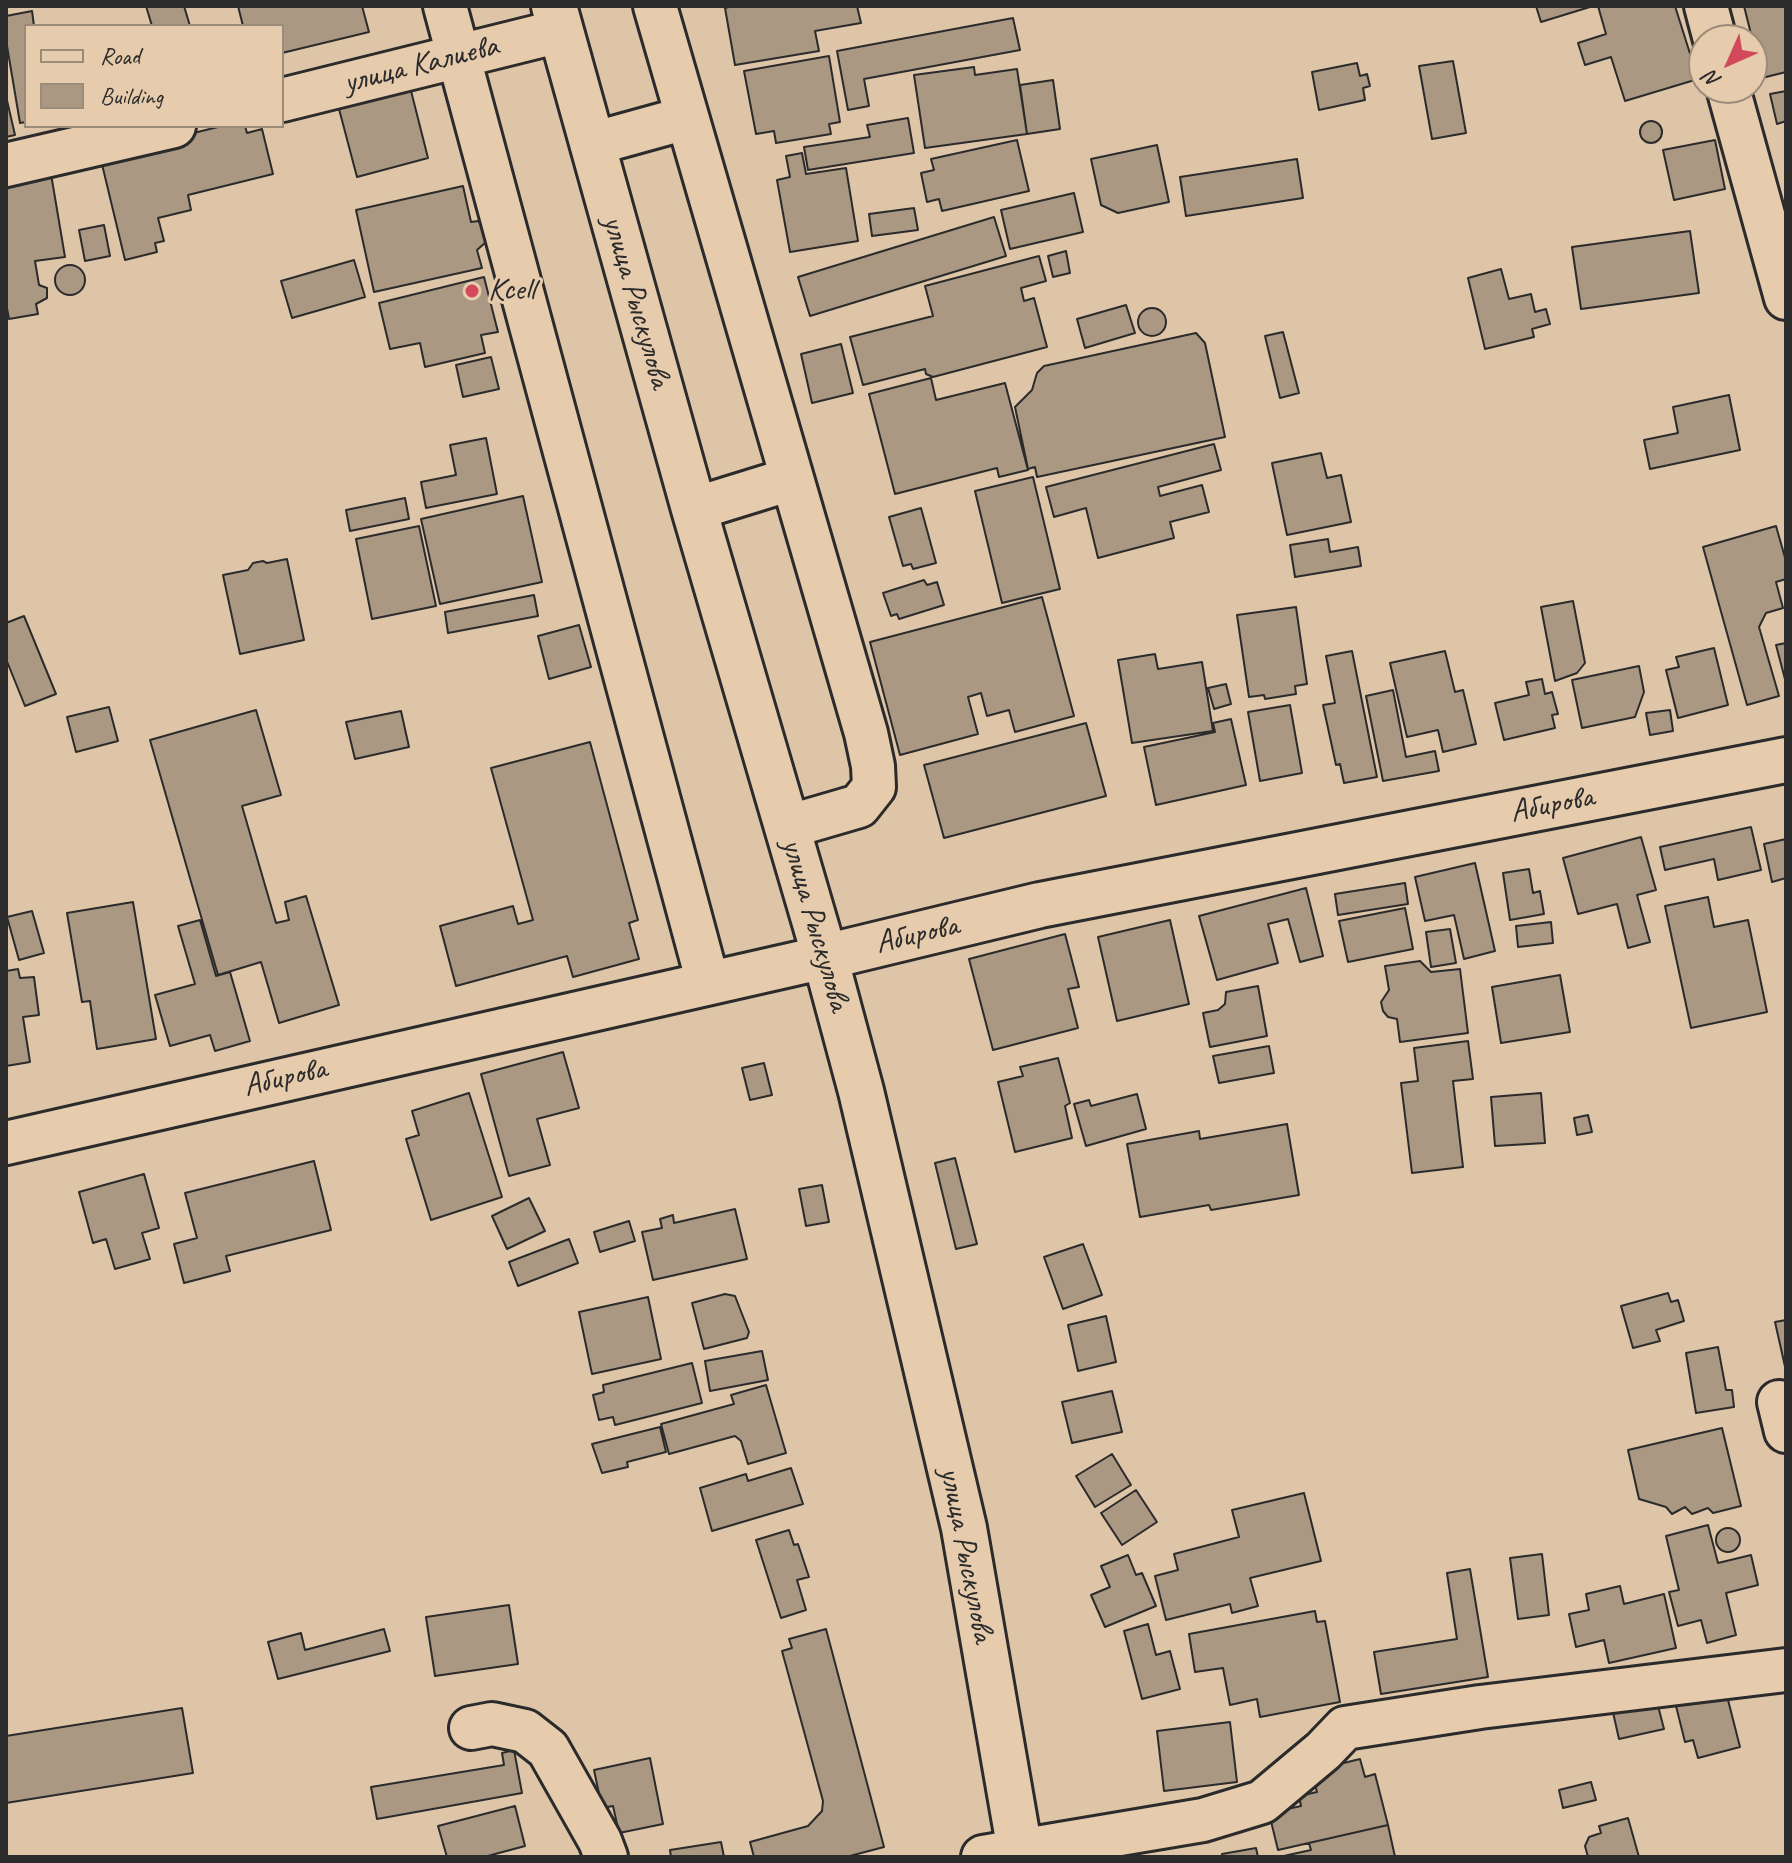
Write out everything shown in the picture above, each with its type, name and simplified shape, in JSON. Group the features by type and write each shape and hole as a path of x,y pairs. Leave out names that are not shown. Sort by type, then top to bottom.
{"main road":[{"name":"улица Рыскулова","path":"557,18 861,1091 964,1528 1008,1854"},
{"name":"Абирова","path":"825,957 1040,905 1786,760"}],"street":[{"path":"445,6 708,983"},
{"path":"655,6 873,766 874,787 859,806 787,827"},
{"name":"улица Калиева","path":"284,100 459,56 557,18"},
{"path":"1732,104 1786,298"},
{"path":"592,144 686,118"},
{"path":"6,165 165,128"},
{"path":"694,509 791,479"},
{"name":"Абирова","path":"6,1143 825,957"},
{"path":"1008,1854 1203,1820 1262,1802 1323,1751 1345,1728 1480,1707 1786,1670"},
{"path":"471,1728 492,1724 525,1731 548,1749 606,1857"}],"building":[{"path":"146,6 184,6 189,24 151,24"},
{"path":"238,6 362,6 369,32 284,53 284,24 242,24"},
{"path":"857,6 861,23 815,31 819,51 735,65 725,8"},
{"path":"1536,6 1593,6 1541,22"},
{"path":"1598,6 1675,6 1688,47 1688,82 1625,101 1611,57 1585,65 1578,43 1606,34"},
{"path":"1744,6 1786,6 1786,72 1768,76 1768,24 1748,24"},
{"path":"32,11 34,24 24,24 24,122 20,123 6,40 6,16"},
{"path":"1013,18 1020,50 864,79 869,106 848,110 837,51"},
{"path":"829,56 840,122 829,124 831,134 776,143 774,131 756,134 744,71"},
{"path":"1453,61 1466,133 1432,139 1419,66"},
{"path":"1357,63 1360,76 1367,74 1370,86 1363,88 1365,100 1319,110 1312,72"},
{"path":"974,67 975,75 1017,69 1027,134 925,148 914,75"},
{"path":"408,79 428,158 357,177 339,109 347,107 344,96"},
{"path":"1053,80 1060,129 1027,134 1020,85"},
{"path":"1786,91 1786,121 1777,124 1770,94"},
{"path":"6,96 15,135 6,137"},
{"path":"908,118 914,153 808,170 804,147 870,137 867,125"},
{"path":"1651,121 1659,124 1662,132 1659,140 1651,143 1643,140 1640,132 1643,124"},
{"path":"214,128 246,128 247,133 262,129 273,174 188,195 191,210 158,218 164,241 155,243 157,252 125,260 100,156"},
{"path":"1017,140 1029,191 942,211 939,199 927,202 921,173 934,170 931,159"},
{"path":"1715,140 1725,189 1674,200 1663,150"},
{"path":"1157,145 1169,202 1118,213 1101,205 1091,159"},
{"path":"802,153 806,174 846,168 858,241 790,252 777,180 790,177 786,156"},
{"path":"1297,159 1303,198 1186,216 1180,177"},
{"path":"50,168 65,257 35,261 39,285 47,288 47,298 36,304 38,314 9,319 6,303 7,175"},
{"path":"463,186 471,222 478,221 483,226 486,242 477,250 482,268 374,292 356,210"},
{"path":"1074,193 1083,232 1010,249 1001,210"},
{"path":"914,208 918,230 872,236 869,214"},
{"path":"994,217 1006,256 810,316 798,277"},
{"path":"104,225 110,256 85,261 79,230"},
{"path":"1690,231 1699,293 1581,309 1572,247"},
{"path":"1066,251 1070,273 1053,277 1048,256"},
{"path":"1039,256 1046,281 1021,288 1024,301 1034,298 1047,347 933,377 926,374 925,369 863,385 850,337 933,316 925,286"},
{"path":"354,260 365,297 292,318 281,281"},
{"path":"70,265 81,269 85,280 81,291 70,295 59,291 55,280 59,269"},
{"path":"1501,269 1509,299 1531,294 1535,312 1546,309 1550,324 1532,329 1534,337 1485,349 1468,278"},
{"path":"484,277 498,332 481,335 485,353 425,367 420,343 390,349 379,303"},
{"path":"1126,305 1135,333 1085,348 1077,319"},
{"path":"1152,308 1162,312 1166,322 1162,332 1152,336 1142,332 1138,322 1142,312"},
{"path":"1283,332 1299,393 1280,398 1265,336"},
{"path":"1196,333 1205,343 1225,437 1037,477 1035,467 1028,469 1015,407 1032,390 1037,373 1044,366"},
{"path":"841,344 853,393 812,403 801,354"},
{"path":"491,357 499,389 463,397 456,365"},
{"path":"931,378 936,400 1005,383 1028,470 999,477 997,468 895,494 869,394"},
{"path":"1729,395 1740,450 1650,469 1644,440 1678,433 1673,407"},
{"path":"486,438 497,494 426,508 421,482 456,475 450,445"},
{"path":"1214,444 1221,470 1158,487 1160,496 1202,485 1209,512 1170,522 1174,538 1098,558 1086,508 1054,517 1046,487"},
{"path":"1321,453 1327,478 1341,475 1351,522 1287,535 1272,463"},
{"path":"1033,477 1060,589 1002,603 975,491"},
{"path":"523,496 542,582 440,604 421,519"},
{"path":"405,498 409,519 350,531 346,510"},
{"path":"921,508 936,563 913,569 911,564 903,566 889,517"},
{"path":"419,526 436,606 372,619 356,539"},
{"path":"1776,526 1786,561 1786,579 1776,582 1783,608 1766,613 1759,627 1779,696 1747,705 1703,547"},
{"path":"1328,539 1330,552 1358,547 1361,566 1295,577 1290,545"},
{"path":"287,559 304,640 240,654 223,575 248,570 253,563"},
{"path":"924,580 927,585 937,582 944,605 899,619 897,614 891,616 883,593"},
{"path":"534,595 538,616 448,633 445,612"},
{"path":"1042,597 1074,716 1015,732 1009,710 987,716 981,693 968,697 978,734 900,755 870,642"},
{"path":"1573,601 1585,663 1577,673 1555,681 1541,607"},
{"path":"1296,607 1307,684 1295,686 1296,694 1265,699 1264,695 1249,697 1237,615"},
{"path":"24,616 56,694 25,706 6,659 6,623"},
{"path":"579,625 591,667 549,679 538,636"},
{"path":"1786,643 1786,683 1776,645"},
{"path":"1714,648 1728,705 1678,718 1666,670 1679,667 1676,657"},
{"path":"1352,651 1377,777 1344,783 1340,764 1336,765 1323,705 1335,703 1326,656"},
{"path":"1445,651 1455,692 1463,690 1476,744 1443,752 1438,730 1407,737 1390,663"},
{"path":"1155,654 1158,669 1202,662 1213,731 1132,743 1118,660"},
{"path":"1639,666 1644,692 1635,717 1582,728 1572,680"},
{"path":"1542,679 1545,694 1552,692 1558,714 1552,715 1555,728 1504,740 1495,703 1529,695 1526,682"},
{"path":"1226,684 1231,704 1214,709 1208,688"},
{"path":"1393,690 1406,757 1435,751 1439,771 1383,781 1366,696"},
{"path":"1290,705 1302,773 1260,781 1248,712"},
{"path":"109,707 118,741 76,752 67,717"},
{"path":"256,710 281,795 242,806 276,923 289,920 285,902 306,896 339,1005 279,1023 261,962 218,975 150,740"},
{"path":"1670,710 1673,731 1650,735 1646,713"},
{"path":"401,711 409,747 355,759 346,722"},
{"path":"1231,719 1246,785 1156,805 1144,747 1215,732 1213,723"},
{"path":"1086,723 1106,796 944,838 924,765"},
{"path":"590,742 638,920 629,923 639,959 573,977 567,956 456,986 440,926 513,906 518,924 533,920 491,768"},
{"path":"1751,827 1761,870 1718,880 1714,859 1665,870 1660,847"},
{"path":"1641,837 1656,890 1637,895 1650,942 1628,948 1617,904 1578,914 1563,858"},
{"path":"1786,839 1786,878 1772,882 1764,844"},
{"path":"1475,863 1495,951 1464,959 1454,915 1425,921 1415,877"},
{"path":"1529,869 1533,893 1540,891 1544,914 1510,920 1503,873"},
{"path":"1405,883 1408,904 1338,915 1335,894"},
{"path":"1306,888 1323,956 1300,962 1288,919 1268,924 1278,963 1217,980 1199,916"},
{"path":"1708,897 1714,927 1748,920 1767,1012 1691,1028 1665,906"},
{"path":"133,902 156,1039 97,1049 90,1001 82,1002 67,913"},
{"path":"1405,908 1413,949 1348,962 1339,921"},
{"path":"32,911 44,953 19,960 7,917"},
{"path":"200,920 216,976 230,972 250,1041 215,1051 210,1035 170,1046 155,995 195,984 178,926"},
{"path":"1170,920 1189,1004 1117,1021 1098,937"},
{"path":"1551,922 1553,943 1518,947 1516,926"},
{"path":"1450,929 1456,963 1431,967 1426,932"},
{"path":"1065,934 1079,987 1068,989 1078,1028 993,1050 969,959"},
{"path":"1420,961 1431,972 1460,969 1468,1033 1400,1042 1397,1019 1388,1017 1381,1002 1389,990 1385,966"},
{"path":"18,969 20,978 34,977 39,1015 23,1017 30,1062 6,1066 6,971"},
{"path":"1560,975 1570,1032 1501,1043 1492,987"},
{"path":"1258,986 1267,1036 1210,1047 1203,1013 1218,1010 1225,1004 1226,992"},
{"path":"1468,1041 1473,1079 1453,1081 1463,1167 1412,1173 1401,1083 1418,1081 1414,1048"},
{"path":"1269,1046 1274,1073 1219,1083 1213,1056"},
{"path":"563,1052 579,1108 537,1119 550,1165 509,1176 481,1074"},
{"path":"1058,1058 1070,1103 1065,1106 1072,1138 1015,1152 998,1082 1023,1076 1020,1067"},
{"path":"764,1063 772,1095 750,1100 742,1068"},
{"path":"469,1093 502,1197 431,1220 406,1139 419,1135 412,1111"},
{"path":"1541,1093 1545,1143 1495,1146 1491,1097"},
{"path":"1137,1094 1146,1129 1086,1146 1074,1104 1089,1100 1091,1106"},
{"path":"1588,1115 1592,1132 1577,1135 1574,1118"},
{"path":"1287,1124 1299,1195 1211,1210 1209,1205 1140,1217 1127,1144 1199,1131 1200,1139"},
{"path":"955,1158 977,1244 956,1249 935,1163"},
{"path":"314,1161 331,1230 226,1256 230,1271 184,1283 174,1244 197,1238 185,1193"},
{"path":"144,1174 159,1228 142,1233 150,1259 115,1269 106,1239 93,1243 79,1192"},
{"path":"822,1185 829,1222 806,1226 799,1189"},
{"path":"529,1198 545,1231 507,1249 492,1216"},
{"path":"735,1209 747,1259 653,1280 642,1232 662,1228 660,1219 673,1215 674,1223"},
{"path":"629,1221 635,1241 600,1252 594,1232"},
{"path":"569,1239 578,1263 518,1286 509,1262"},
{"path":"1083,1244 1102,1295 1063,1309 1044,1257"},
{"path":"1668,1293 1671,1302 1678,1300 1684,1321 1656,1330 1660,1341 1633,1348 1621,1306"},
{"path":"725,1294 735,1296 749,1332 747,1338 704,1349 692,1303"},
{"path":"648,1297 661,1359 592,1374 579,1312"},
{"path":"1106,1316 1116,1362 1078,1371 1068,1325"},
{"path":"1786,1320 1786,1371 1775,1322"},
{"path":"1718,1347 1726,1390 1732,1390 1734,1407 1696,1413 1686,1353"},
{"path":"762,1351 768,1380 710,1391 705,1361"},
{"path":"692,1363 702,1403 615,1425 613,1417 599,1420 593,1395 604,1392 603,1385"},
{"path":"766,1385 786,1453 748,1464 741,1441 735,1436 669,1454 661,1424 734,1404 731,1395"},
{"path":"1112,1391 1122,1432 1072,1443 1062,1402"},
{"path":"660,1427 666,1452 627,1462 628,1467 602,1473 592,1444"},
{"path":"1722,1428 1741,1506 1713,1513 1708,1508 1692,1514 1685,1507 1672,1514 1666,1507 1639,1499 1628,1450"},
{"path":"1112,1454 1131,1485 1095,1507 1076,1476"},
{"path":"791,1468 803,1504 712,1531 700,1488 746,1474 748,1481"},
{"path":"1136,1490 1157,1522 1122,1545 1101,1513"},
{"path":"1304,1493 1321,1561 1250,1578 1258,1606 1232,1613 1230,1604 1166,1620 1155,1576 1178,1570 1174,1554 1239,1537 1232,1510"},
{"path":"1708,1525 1718,1563 1751,1555 1758,1585 1726,1593 1736,1635 1707,1643 1701,1620 1678,1626 1669,1592 1679,1590 1666,1536"},
{"path":"1728,1528 1737,1531 1740,1540 1737,1549 1728,1552 1719,1549 1716,1540 1719,1531"},
{"path":"789,1530 794,1545 798,1544 809,1577 797,1580 806,1610 781,1618 756,1540"},
{"path":"1542,1554 1549,1615 1518,1619 1510,1558"},
{"path":"1128,1555 1136,1575 1142,1573 1156,1606 1105,1627 1091,1595 1110,1587 1101,1566"},
{"path":"1470,1569 1488,1677 1381,1694 1374,1652 1457,1639 1447,1573"},
{"path":"1620,1586 1624,1604 1664,1594 1676,1648 1609,1663 1604,1640 1576,1647 1569,1614 1589,1610 1586,1594"},
{"path":"509,1605 518,1664 435,1676 426,1617"},
{"path":"1315,1611 1317,1622 1325,1621 1340,1702 1260,1717 1257,1699 1230,1705 1223,1668 1195,1672 1189,1634"},
{"path":"1148,1624 1156,1655 1170,1651 1180,1689 1142,1699 1124,1631"},
{"path":"384,1629 390,1651 278,1679 268,1642 301,1633 305,1650"},
{"path":"826,1629 884,1847 846,1857 754,1857 750,1842 808,1826 822,1811 823,1801 782,1651 792,1648 789,1639"},
{"path":"1726,1692 1740,1747 1698,1758 1693,1740 1685,1742 1676,1706"},
{"path":"1656,1698 1664,1729 1619,1739 1612,1708"},
{"path":"182,1708 193,1773 6,1803 6,1736"},
{"path":"1230,1722 1237,1782 1164,1791 1157,1731"},
{"path":"514,1750 522,1793 377,1819 371,1787 504,1765 502,1753"},
{"path":"650,1758 663,1824 619,1833 613,1806 602,1808 594,1770"},
{"path":"1360,1759 1365,1777 1375,1774 1388,1825 1278,1850 1269,1813 1301,1806 1299,1796 1317,1792 1311,1771"},
{"path":"1591,1782 1596,1800 1563,1808 1559,1790"},
{"path":"515,1806 525,1846 484,1857 447,1857 438,1826"},
{"path":"1628,1818 1639,1857 1588,1857 1585,1846 1589,1837 1601,1833 1599,1826"},
{"path":"1388,1825 1395,1857 1279,1857 1311,1850 1309,1843"},
{"path":"721,1842 724,1857 671,1857 670,1850"},
{"path":"1256,1848 1258,1857 1222,1857 1222,1854"}],"place":[{"name":"Kcell","path":"472,291"}]}
